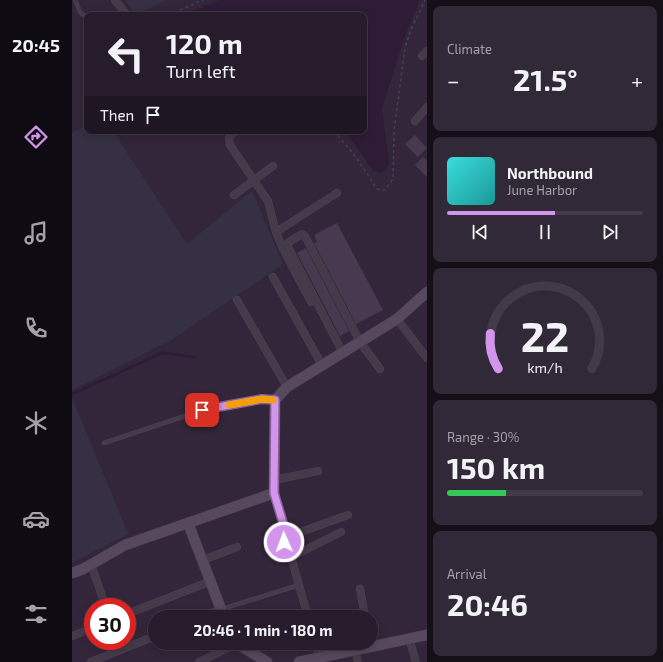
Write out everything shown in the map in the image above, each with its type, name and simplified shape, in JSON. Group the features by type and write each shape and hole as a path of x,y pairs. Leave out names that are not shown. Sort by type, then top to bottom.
{"street":[{"path":"116,0 124,12"},
{"path":"415,121 427,107"},
{"path":"232,134 229,136 230,145 268,201 276,232 283,249 341,354"},
{"path":"234,195 273,166"},
{"path":"276,232 337,193"},
{"path":"341,354 287,245 289,242 302,234 305,236 360,342 380,369"},
{"path":"273,277 322,366"},
{"path":"287,536 274,493 275,400 287,387 398,319 427,292"},
{"path":"237,300 287,387"},
{"path":"398,319 427,358"},
{"path":"274,480 318,471"},
{"path":"72,573 125,545 274,493"},
{"path":"306,610 284,538 348,515"},
{"path":"188,523 222,610"},
{"path":"290,557 341,532"},
{"path":"203,560 237,547"},
{"path":"91,564 103,598"},
{"path":"136,610 211,581"},
{"path":"360,589 364,610"},
{"path":"72,636 84,631"},
{"path":"378,644 427,635"},
{"path":"409,638 416,662"},
{"path":"91,662 148,639"},
{"path":"199,662 211,660 227,650"},
{"path":"246,650 267,662"},
{"path":"318,650 320,658"},
{"path":"299,662 355,650 358,662"}],"lane":[{"path":"75,0 80,12 84,15"},
{"path":"104,443 202,410 262,399 275,400"},
{"path":"231,610 299,585"}],"path":[{"path":"173,12 203,0"},
{"path":"337,134 356,157 377,189 385,190 393,179 394,131 405,48 410,32 425,0"}],"shaded area":[{"path":"125,0 167,0 141,12 133,12"},
{"path":"219,0 420,0 405,36 382,109 389,163 386,170 379,172 372,169 347,134 367,134 367,12 191,12"},
{"path":"84,127 84,134 115,134 187,244 252,191 283,264 173,339 72,390 72,133"},
{"path":"73,400 128,534 72,563 72,401"}],"building":[{"path":"415,135 427,148 418,157 405,144"},
{"path":"423,157 427,161 427,177 415,165"},
{"path":"337,223 383,310 356,324 314,243 317,242 314,235"},
{"path":"306,248 349,331 340,336 297,253"}],"waterway":[{"path":"72,394 162,353 195,357"}],"slow traffic":[{"path":"229,405 262,399 273,400"}],"route":[{"path":"202,410 262,399 275,400 274,493 287,536 284,538 284,542"}]}
